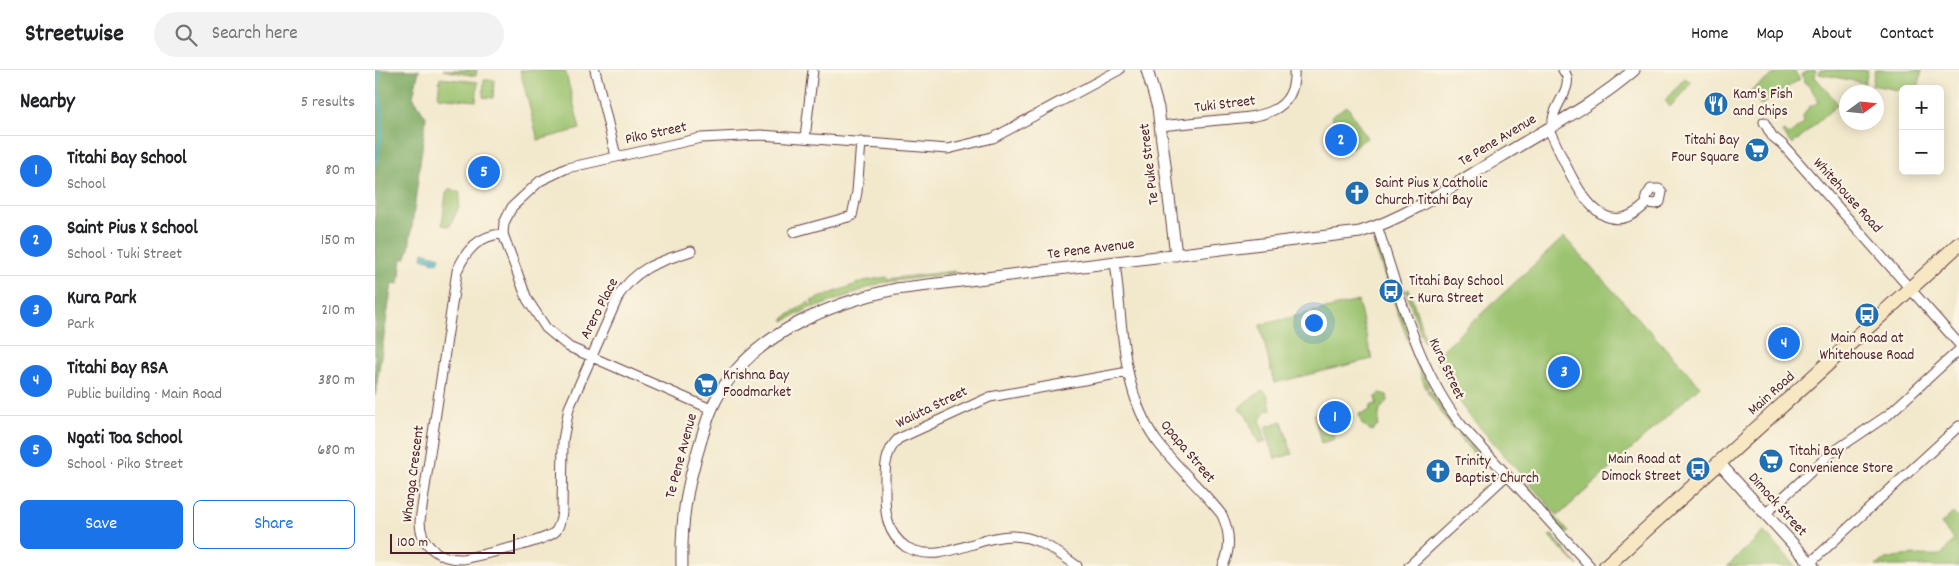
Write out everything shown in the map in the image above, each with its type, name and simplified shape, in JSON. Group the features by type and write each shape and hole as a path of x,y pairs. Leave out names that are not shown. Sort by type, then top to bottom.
{"main road":[{"name":"Main Road","path":"1606,566 1959,244"}],"street":[{"path":"595,70 616,156"},
{"path":"805,138 813,70"},
{"name":"Piko Street","path":"503,234 504,223 512,207 541,181 567,168 715,136 761,135 949,149 993,138 1119,70"},
{"name":"Te Puke Street","path":"1147,70 1155,92 1176,255"},
{"name":"Tuki Street","path":"1160,126 1257,116 1273,111 1284,103 1295,84 1294,70"},
{"path":"1563,70 1567,74 1568,85 1551,116 1551,126 1583,196 1597,212 1614,218 1625,218 1640,211 1647,203"},
{"name":"Te Pene Avenue","path":"682,566 682,529 685,496 711,409 731,375 755,352 790,328 847,303 897,289 1341,235 1377,226 1393,220 1551,126 1620,82 1634,70"},
{"name":"Whitehouse Road","path":"1764,122 1777,143 1783,145 1959,344"},
{"path":"793,232 852,216 857,192 861,142"},
{"name":"Kura Street","path":"1377,226 1419,347 1435,386 1463,427 1590,566"},
{"path":"503,234 521,286 536,315 558,338 569,346 592,357 711,409"},
{"name":"Whanga Crescent","path":"503,234 492,235 479,240 463,258 457,271 420,521 421,534 432,550 445,558 463,559 542,539 555,531 561,522 562,512 564,429 569,408 592,357"},
{"name":"Arero Place","path":"592,357 619,295 628,281 648,267 691,251"},
{"name":"Opapa Street","path":"1115,262 1128,372 1136,402 1155,438 1222,515 1226,525 1229,544 1223,566"},
{"path":"1765,514 1830,454 1888,416 1959,350"},
{"name":"Waiuta Street","path":"1077,566 1041,542 1013,536 985,540 947,555 933,556 913,552 897,540 887,524 885,511 885,463 889,452 898,439 976,401 1002,394 1128,372"},
{"path":"1811,565 1959,426"},
{"name":"Dimock Street","path":"1719,463 1811,565"},
{"path":"1409,566 1507,476"}],"green space":[{"path":"375,70 419,70 413,97 426,117 409,249 405,259 402,258 399,284 392,283 375,396"},
{"path":"443,70 477,70 476,76"},
{"path":"520,70 565,70 580,129 538,140"},
{"path":"1780,70 1793,70 1800,79 1761,105 1750,91"},
{"path":"1809,70 1816,70 1815,77 1838,104 1793,144 1790,143 1782,132 1785,131 1789,135 1804,123 1803,116 1809,107 1819,102 1811,88 1803,81 1805,79 1802,75"},
{"path":"1820,70 1868,70 1865,83 1819,74"},
{"path":"1875,70 1922,70 1919,85 1899,85 1899,90 1884,87 1884,85 1872,85"},
{"path":"440,78 478,82 476,101 438,97"},
{"path":"1685,78 1691,83 1670,107 1665,100"},
{"path":"484,80 494,80 493,98 483,97"},
{"path":"1347,106 1367,138 1351,148 1331,116"},
{"path":"450,188 460,193 459,206 450,226 442,225 446,193"},
{"path":"1564,237 1700,386 1558,516 1468,414 1446,380 1435,357"},
{"path":"1375,242 1392,286 1389,288 1374,245"},
{"path":"955,271 955,273 881,283 814,308 811,301 864,281"},
{"path":"1409,289 1426,341 1423,341 1406,291"},
{"path":"1394,293 1429,387 1426,389 1391,294"},
{"path":"1358,301 1372,359 1274,383 1260,325"},
{"path":"808,302 812,307 784,321 784,318"},
{"path":"1430,389 1455,428 1454,431 1427,391"},
{"path":"1263,390 1268,395 1271,409 1266,411 1260,420 1266,442 1259,444 1246,415 1239,409 1247,400"},
{"path":"1380,393 1387,395 1388,401 1382,407 1378,426 1371,431 1362,424 1359,414 1369,411 1371,405 1377,404 1375,398"},
{"path":"1328,411 1335,439 1321,443 1314,414"},
{"path":"1282,421 1292,454 1275,459 1265,427"},
{"path":"1460,434 1485,462 1483,464 1457,435"},
{"path":"1525,483 1569,532 1566,534 1522,486"},
{"path":"1953,513 1959,519 1959,566 1876,566 1888,559 1897,557 1941,555 1954,540 1941,524"},
{"path":"1764,532 1796,566 1727,566"},
{"path":"1552,535 1578,566 1549,536"}],"water":[{"path":"423,252 440,257 438,263 422,258"}],"waterway":[{"path":"375,165 382,127 378,88 380,70"}],"place":[{"name":"Kam's Fish and Chips","path":"1716,104"},
{"name":"Saint Pius X School","path":"1341,140"},
{"name":"Titahi Bay Four Square","path":"1757,150"},
{"name":"Ngati Toa School","path":"484,172"},
{"name":"Saint Pius X Catholic Church Titahi Bay","path":"1357,193"},
{"name":"Titahi Bay School - Kura Street","path":"1391,291"},
{"name":"Main Road at Whitehouse Road","path":"1867,315"},
{"name":"Titahi Bay RSA","path":"1784,343"},
{"name":"Kura Park","path":"1564,372"},
{"name":"Krishna Bay Foodmarket","path":"706,385"},
{"name":"Titahi Bay School","path":"1335,417"},
{"name":"Titahi Bay Convenience Store","path":"1771,461"},
{"name":"Main Road at Dimock Street","path":"1698,469"},
{"name":"Trinity Baptist Church","path":"1438,471"}]}
